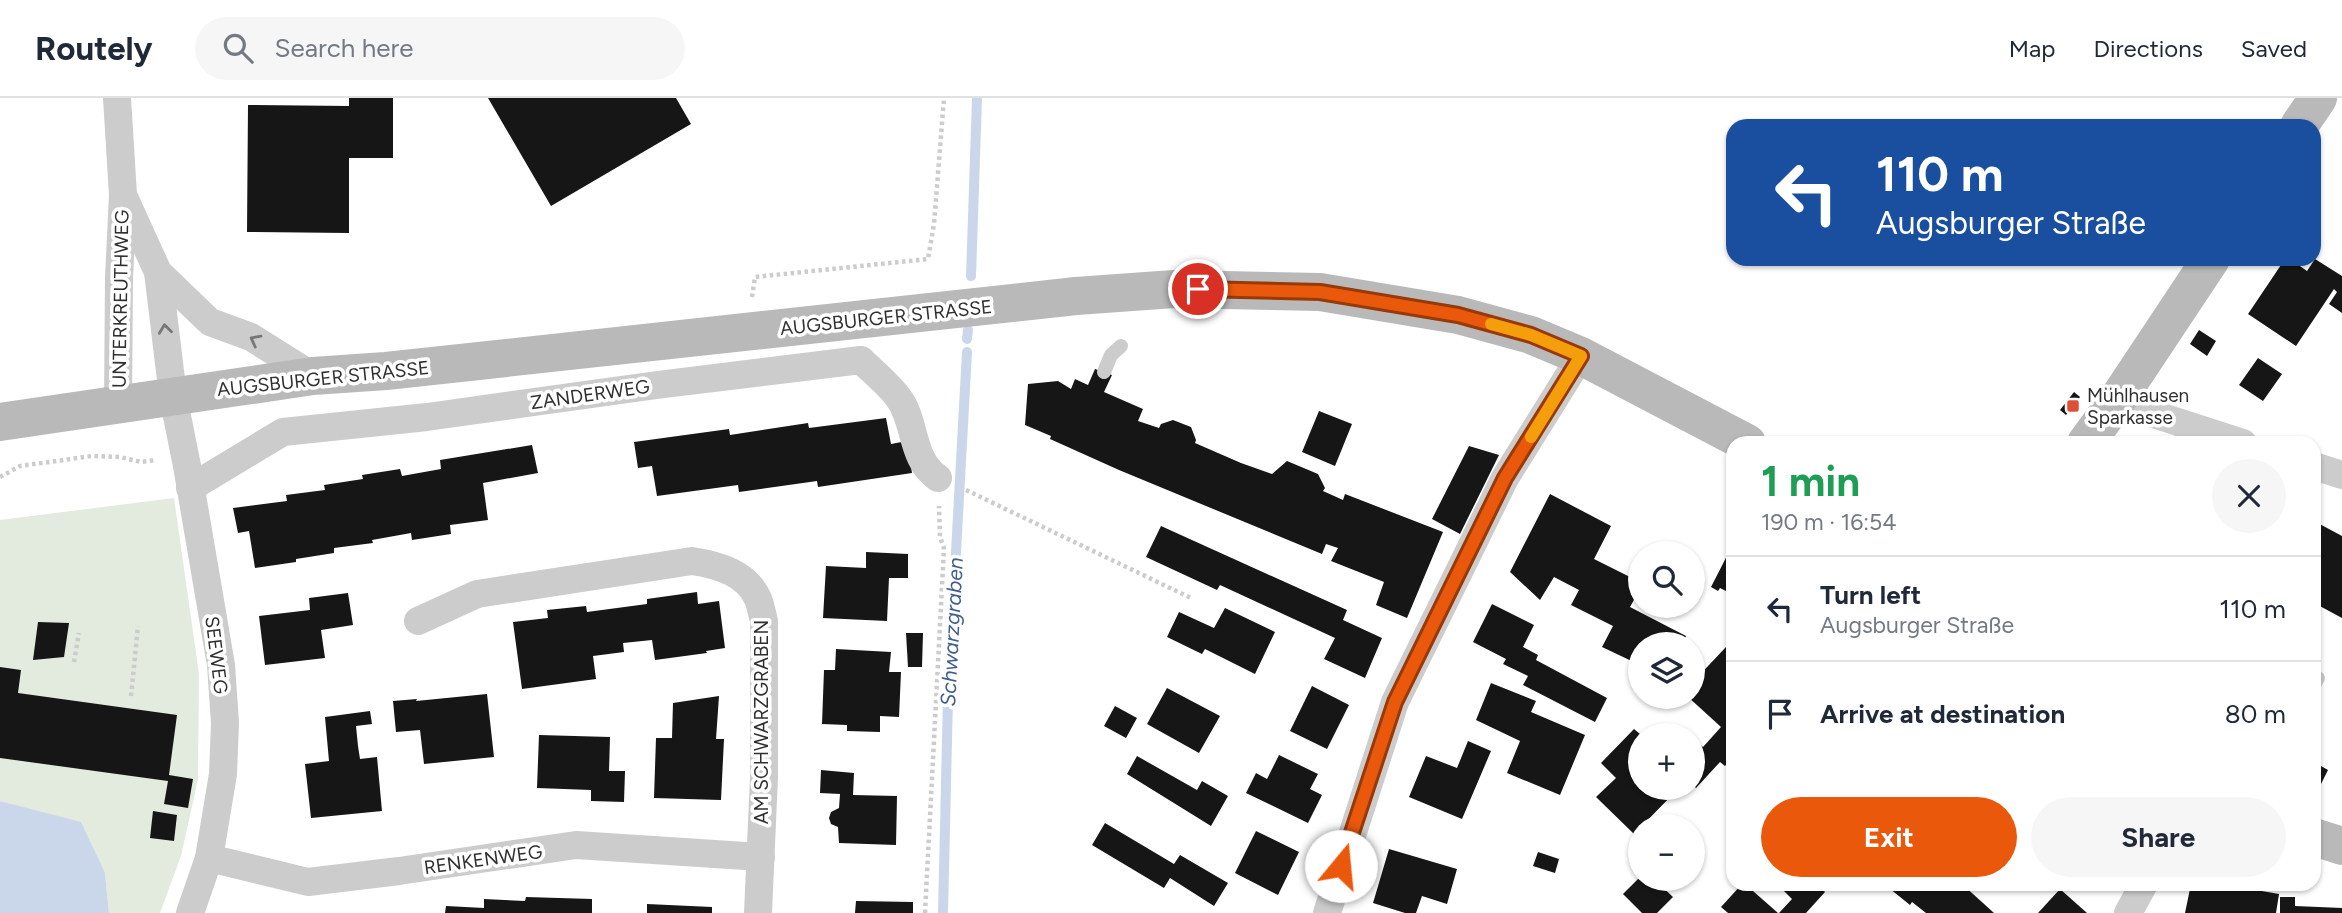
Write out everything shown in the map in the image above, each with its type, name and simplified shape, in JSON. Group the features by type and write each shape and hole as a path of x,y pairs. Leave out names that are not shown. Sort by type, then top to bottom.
{"main road":[{"path":"2304,119 2318,98"},
{"path":"2091,436 2206,266"},
{"name":"AUGSBURGER STRASSE","path":"0,422 313,376 386,371 1076,296 1174,289 1320,292 1458,315 1531,335 1581,356 1734,436"},
{"path":"2321,839 2342,846"}],"street":[{"name":"UNTERKREUTHWEG","path":"117,98 123,195 118,403"},
{"name":"UNTERKREUTHWEG","path":"123,195 158,272 173,396"},
{"name":"UNTERKREUTHWEG","path":"158,272 210,323 251,337 313,376"},
{"path":"1327,913 1395,702 1505,478 1581,356"},
{"name":"ZANDERWEG","path":"190,488 283,432 427,417 861,360 900,400 918,452 930,473 938,478"},
{"name":"SEEWEG","path":"173,396 221,665 225,723 223,774 209,858 190,913"},
{"path":"2116,402 2221,436"},
{"path":"2321,468 2342,475"},
{"name":"AM SCHWARZGRABEN","path":"418,621 477,594 692,561 719,565 742,579 758,598 764,621 764,777 758,913"},
{"name":"RENKENWEG","path":"209,858 308,882 576,845 761,857"},
{"path":"2128,913 2140,891"}],"lane":[{"path":"1104,372 1111,355 1121,346"}],"path":[{"path":"748,333 755,277 928,259 934,224 944,98"},
{"path":"0,477 20,466 92,456 120,457 141,462"},
{"path":"925,913 944,548 940,537 938,478"},
{"path":"971,493 1193,599"},
{"path":"131,696 138,626"},
{"path":"74,662 79,633"}],"shaded area":[{"path":"174,498 199,674 198,779 181,856 160,913 109,913 105,873 24,808 0,801 0,520"}],"water":[{"path":"0,801 81,822 105,873 109,913 0,913"}],"building":[{"path":"349,98 393,98 393,158 349,158 349,233 247,232 248,105 349,106"},
{"path":"488,98 676,98 691,124 551,206"},
{"path":"2321,263 2342,276 2342,313 2329,304 2337,292 2334,289 2296,346 2248,314 2280,266 2300,266 2307,271 2310,266 2321,266"},
{"path":"2199,330 2216,341 2207,356 2190,344"},
{"path":"2258,358 2282,374 2263,401 2239,385"},
{"path":"1095,369 1112,375 1104,392 1143,409 1138,421 1159,428 1161,424 1173,420 1191,427 1195,443 1272,474 1287,461 1318,474 1325,488 1323,491 1343,500 1345,494 1443,532 1407,618 1376,605 1384,582 1331,561 1338,548 1326,544 1322,554 1119,470 1025,425 1028,384 1058,381 1071,389 1075,379 1088,385"},
{"path":"2074,392 2080,397 2066,415 2060,410"},
{"path":"1319,411 1352,424 1335,466 1302,452"},
{"path":"886,418 891,444 907,441 912,473 818,487 817,481 739,492 738,485 657,496 652,466 638,468 634,442 729,429 730,435 808,423 809,428"},
{"path":"532,445 538,473 483,483 488,520 450,525 451,534 412,540 411,533 372,540 373,543 334,548 334,553 296,559 296,562 255,568 249,531 238,533 233,508 287,501 286,495 325,490 324,485 363,479 362,475 400,469 402,476 441,469 440,460"},
{"path":"1469,446 1499,455 1460,534 1432,519"},
{"path":"1550,494 1611,526 1594,559 1628,576 1628,618 1651,618 1678,632 1628,632 1628,659 1602,647 1613,626 1571,605 1579,590 1554,577 1540,600 1510,572"},
{"path":"2321,525 2342,536 2342,618 2321,607"},
{"path":"1161,526 1347,610 1343,620 1382,638 1365,678 1324,659 1335,638 1220,585 1217,590 1146,557"},
{"path":"866,552 908,554 908,578 889,578 887,621 823,618 826,566 866,568"},
{"path":"1726,558 1726,591 1711,587"},
{"path":"697,592 698,604 719,601 725,648 655,660 652,640 623,643 624,652 593,656 596,679 522,689 513,622 548,618 547,610 586,606 587,612 647,604 647,599"},
{"path":"348,593 353,625 321,630 325,658 265,665 259,616 310,610 309,598"},
{"path":"1492,604 1534,625 1523,647 1538,655 1536,660 1607,698 1595,722 1523,685 1528,676 1503,664 1506,659 1473,642"},
{"path":"1225,608 1275,632 1255,674 1205,649 1202,654 1167,637 1179,612 1214,628"},
{"path":"38,622 69,623 64,657 33,660"},
{"path":"906,633 923,633 922,667 908,667"},
{"path":"1726,647 1726,765 1720,762 1705,778 1705,745 1721,727 1701,709 1705,709 1705,669"},
{"path":"836,649 891,652 889,672 901,672 899,717 880,716 880,732 847,731 847,725 822,724 824,670 835,670"},
{"path":"0,667 21,670 18,693 177,715 169,775 193,779 188,808 164,804 168,781 0,758"},
{"path":"1491,683 1536,701 1531,712 1585,735 1560,795 1507,773 1520,741 1476,720"},
{"path":"1312,686 1349,705 1327,749 1290,731"},
{"path":"1167,688 1220,716 1199,753 1147,724"},
{"path":"487,694 494,757 424,764 420,730 396,732 393,701"},
{"path":"719,696 716,739 724,739 721,800 654,798 656,738 672,738 673,703"},
{"path":"1115,706 1137,718 1126,738 1104,726"},
{"path":"370,711 372,724 356,726 358,746 360,759 377,757 382,811 311,818 305,764 329,761 325,717"},
{"path":"539,735 610,737 609,771 625,771 624,802 591,801 591,790 537,788"},
{"path":"1628,735 1628,800 1667,800 1654,814 1628,814 1628,828 1596,797 1616,778 1601,763"},
{"path":"1468,741 1491,751 1462,819 1409,797 1426,756 1457,768"},
{"path":"1279,755 1318,774 1310,789 1322,795 1308,823 1246,793 1256,773 1267,779"},
{"path":"1137,756 1197,790 1202,781 1228,796 1211,826 1127,774"},
{"path":"2321,766 2328,770 2321,784"},
{"path":"821,770 854,773 853,795 897,796 896,845 839,843 838,827 831,824 829,818 831,812 839,808 840,794 820,793"},
{"path":"153,811 177,815 174,841 150,838"},
{"path":"1105,823 1174,864 1180,855 1228,883 1214,906 1170,878 1164,888 1092,845"},
{"path":"1256,831 1299,852 1278,895 1235,873"},
{"path":"1389,849 1457,869 1447,904 1422,896 1416,913 1405,913 1373,903"},
{"path":"1538,852 1559,859 1555,873 1533,866"},
{"path":"1628,889 1667,891 1673,897 1657,913 1642,913 1623,894"},
{"path":"1736,891 1753,891 1778,913 1728,913 1721,907"},
{"path":"1784,891 1825,892 1806,913 1779,913 1792,899"},
{"path":"1893,891 1970,891 1994,913 1926,913 1912,902 1910,905"},
{"path":"2058,891 2062,891 2087,913 2038,913"},
{"path":"2190,891 2262,891 2279,894 2276,913 2185,913"},
{"path":"526,897 592,899 592,913 445,913 446,906 484,908 484,899 525,901"},
{"path":"2280,897 2295,897 2295,906 2342,908 2342,913 2280,913"},
{"path":"856,901 913,902 913,913 855,913"},
{"path":"647,904 712,907 712,913 647,913"}],"waterway":[{"name":"Schwarzgraben","path":"971,276 977,98"},
{"name":"Schwarzgraben","path":"967,339 968,330"},
{"name":"Schwarzgraben","path":"943,913 948,697 967,352"}],"slow traffic":[{"path":"1491,324 1531,335 1581,356 1531,437"}],"place":[{"name":"Mühlhausen Sparkasse","path":"2073,406"}],"route":[{"path":"1198,289 1320,292 1458,315 1531,335 1581,356 1505,478 1395,702 1341,866"}]}
